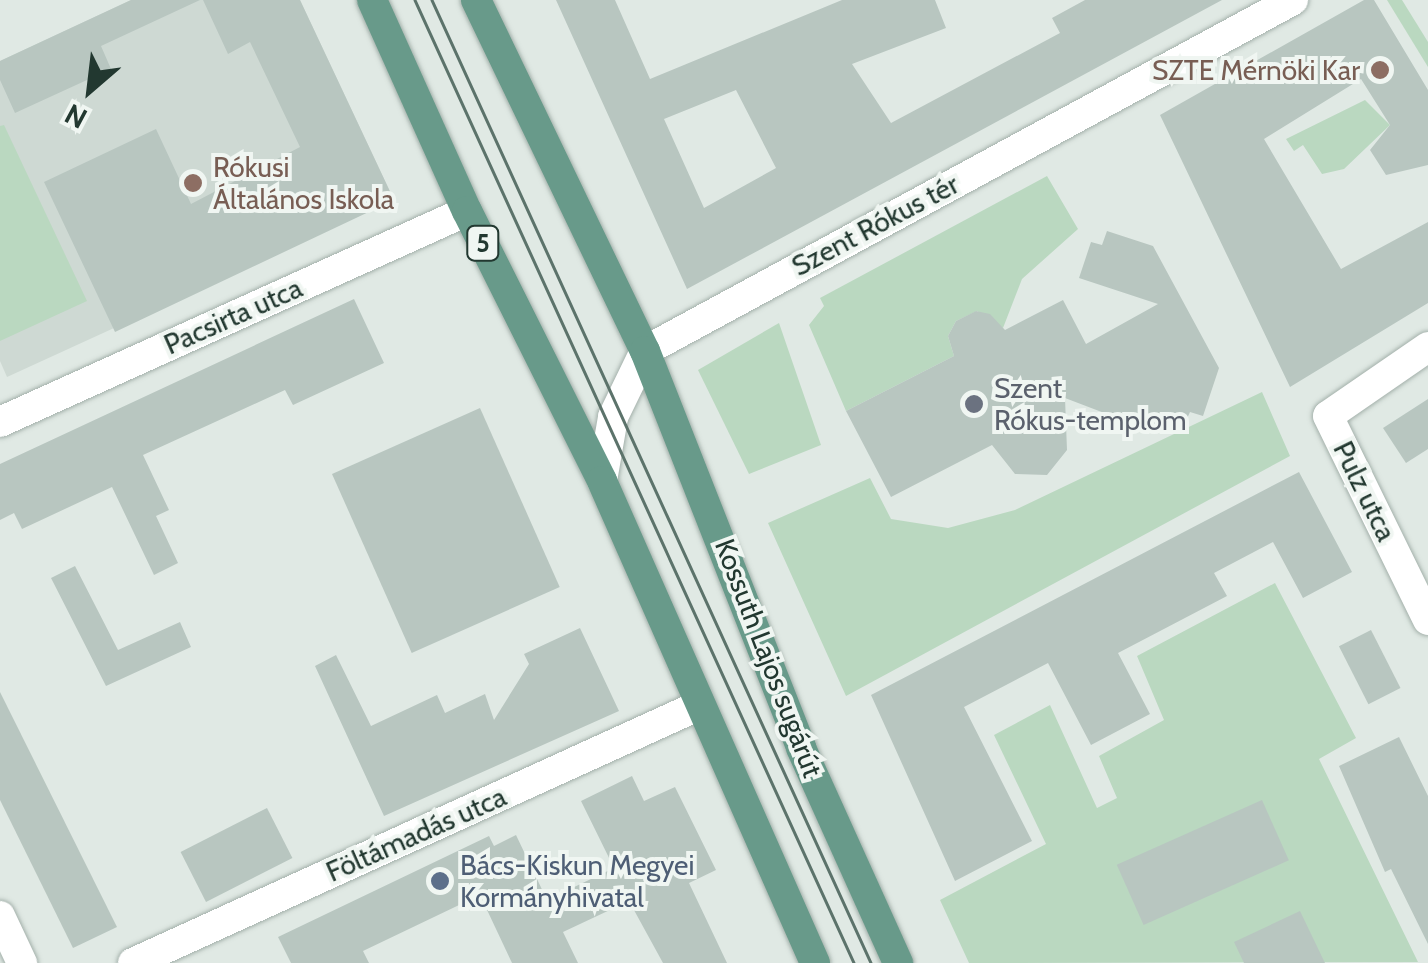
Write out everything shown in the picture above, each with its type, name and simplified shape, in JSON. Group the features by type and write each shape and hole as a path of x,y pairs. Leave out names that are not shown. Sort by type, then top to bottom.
{"main road":[{"name":"5","path":"372,0 466,211 602,482 815,963"},
{"name":"Kossuth Lajos sugárút","path":"476,0 645,351 801,748 898,963"}],"street":[{"name":"Szent Rókus tér","path":"645,351 1294,0"},
{"name":"Pacsirta utca","path":"0,422 466,211"},
{"name":"Pulz utca","path":"1428,347 1328,416 1428,620"},
{"path":"602,482 613,417 645,351"},
{"name":"Föltámadás utca","path":"133,963 700,706"},
{"path":"0,916 22,963"}],"shaded area":[{"name":"Rókusi Általános Iskola","path":"131,0 300,0 394,200 7,377 0,361 0,61"}],"green space":[{"path":"1387,0 1402,0 1428,42 1428,67"},
{"path":"1365,100 1390,125 1344,169 1322,174 1303,145 1294,151 1286,139"},
{"path":"4,125 87,301 0,341 0,126"},
{"path":"1047,176 1078,229 1022,279 1003,328 977,311 956,321 948,336 954,356 846,411 809,325 824,306 820,298"},
{"path":"779,323 821,445 749,474 698,370"},
{"path":"1262,392 1290,456 846,696 768,523 870,478 891,519 948,528 1015,510"},
{"path":"1275,583 1356,738 1319,759 1418,962 969,963 940,900 1046,844 994,735 1050,705 1097,808 1117,798 1099,756 1164,720 1137,656"}],"building":[{"path":"131,0 200,0 101,46 111,69 15,113 0,80 0,61"},
{"path":"203,0 300,0 394,200 115,332 44,182 156,129 191,204 300,147 250,42 228,54"},
{"path":"556,0 615,0 650,79 842,0 935,0 946,28 852,64 891,123 1060,33 1052,18 1085,0 1222,0 687,289","holes":["736,90 776,168 704,208 664,119"]},
{"path":"1364,0 1374,0 1428,90 1428,165 1386,175 1370,150 1390,125 1361,79 1264,139 1341,269 1428,222 1428,303 1290,387 1160,115"},
{"name":"Szent Rókus-templom","path":"1107,231 1153,246 1219,368 1203,416 1190,412 1185,423 1160,414 1154,432 1065,398 1067,450 1047,475 1015,474 992,445 891,497 846,411 954,356 948,336 956,321 976,311 990,314 1005,330 1063,300 1086,344 1158,304 1079,278 1091,242 1102,245"},
{"path":"354,299 384,363 293,405 285,390 143,455 169,510 156,516 178,563 154,575 112,487 22,529 14,513 0,520 0,464"},
{"path":"1428,399 1428,449 1406,463 1383,428"},
{"path":"480,408 560,587 412,653 332,474"},
{"path":"1299,472 1352,572 1303,598 1273,542 1214,573 1227,596 1118,653 1150,714 1091,745 1048,663 964,707 1032,841 955,881 871,695"},
{"path":"75,566 118,650 180,622 191,647 106,686 51,578"},
{"path":"580,628 619,711 384,816 315,666 336,655 371,726 437,695 445,713 485,694 494,720 529,664 524,654"},
{"path":"1371,630 1401,688 1368,704 1339,646"},
{"path":"0,692 117,927 73,948 0,800"},
{"path":"1399,737 1428,796 1428,944 1391,869 1385,872 1339,766"},
{"path":"632,776 644,801 675,787 716,870 689,883 727,963 663,963 629,901 563,932 578,963 512,963 480,895 363,951 369,963 291,963 278,937 489,836 494,846 516,835 547,900 614,868 581,801"},
{"path":"1262,800 1289,860 1144,925 1117,865"},
{"path":"267,808 292,858 206,902 181,852"},
{"path":"1300,911 1325,963 1244,963 1234,942"}],"tram line":[{"path":"415,0 854,963"},
{"path":"432,0 871,963"}],"place":[{"name":"SZTE Mérnöki Kar","path":"1380,70"},
{"name":"Rókusi Általános Iskola","path":"193,183"},
{"name":"Szent Rókus-templom","path":"974,404"},
{"name":"Bács-Kiskun Megyei Kormányhivatal","path":"440,881"}]}
